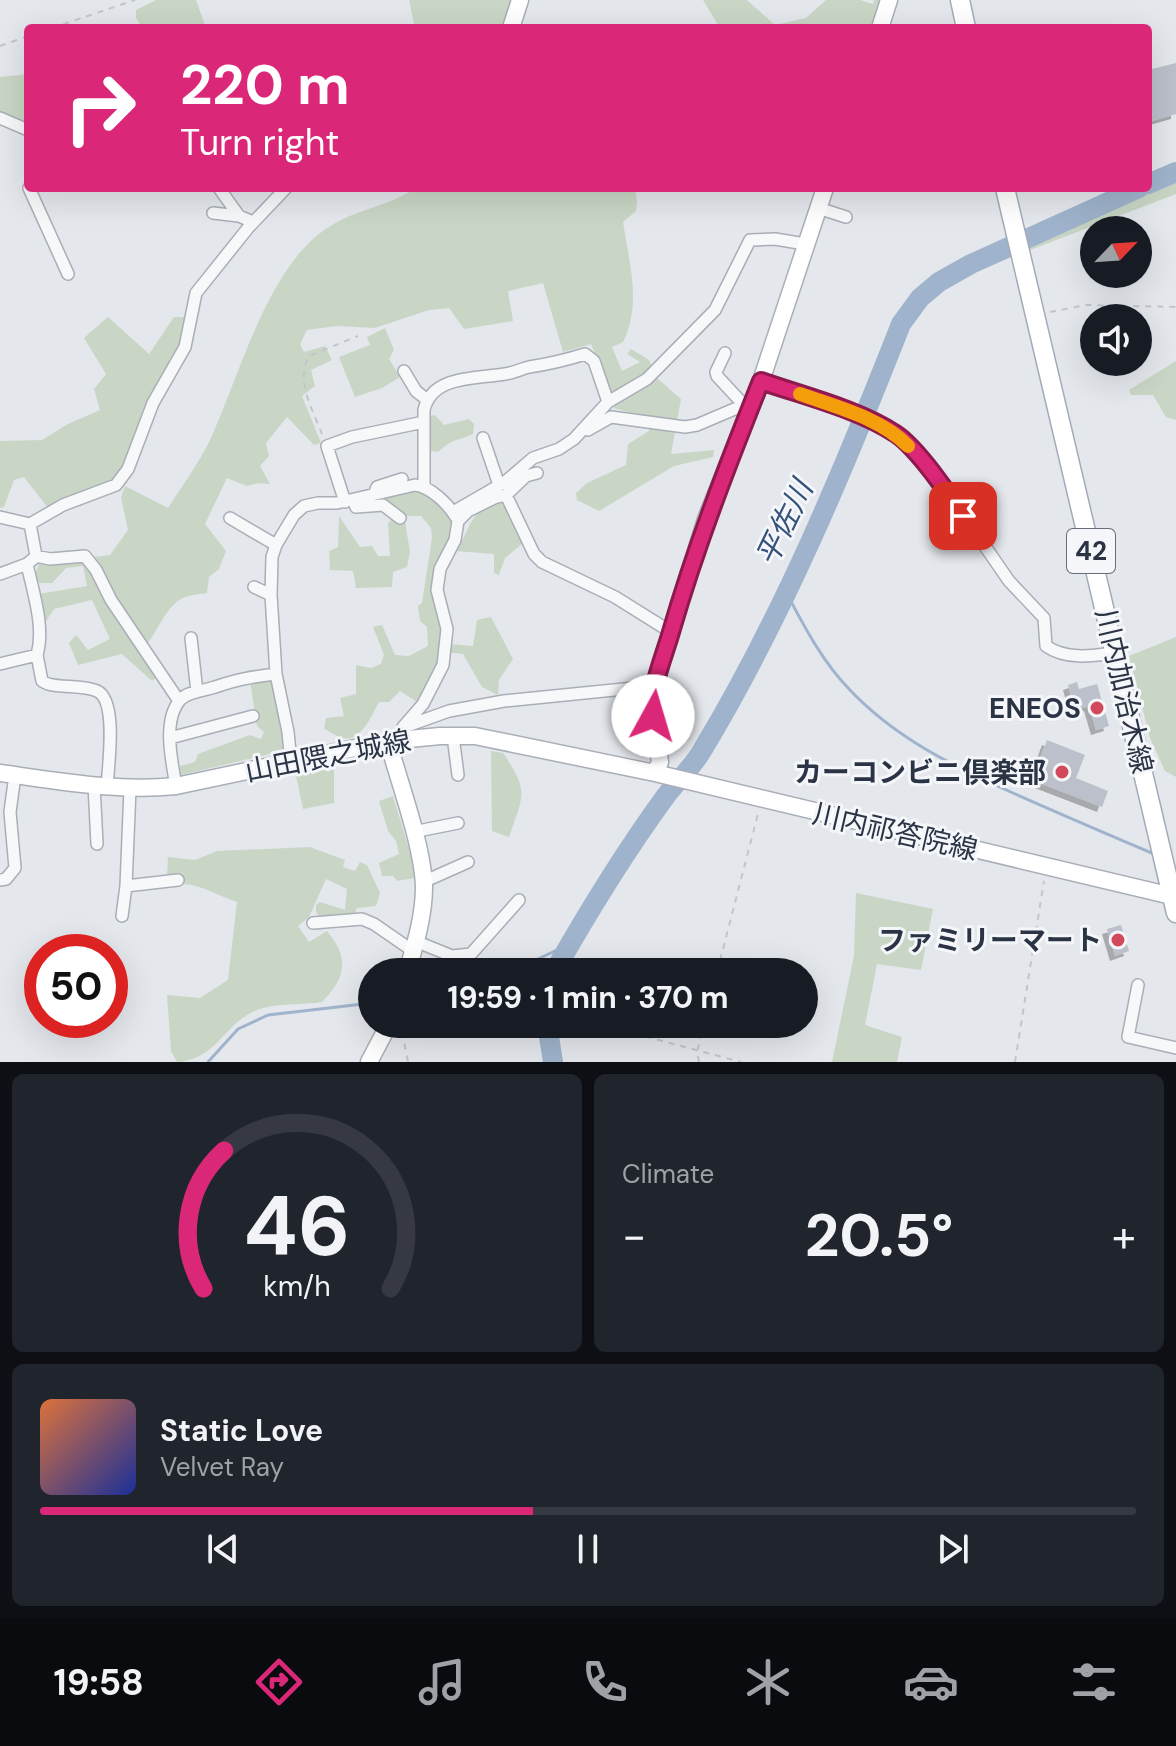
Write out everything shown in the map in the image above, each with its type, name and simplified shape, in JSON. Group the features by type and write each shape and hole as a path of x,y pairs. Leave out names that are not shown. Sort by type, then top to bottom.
{"main road":[{"path":"512,24 520,0"},
{"path":"881,24 889,0"},
{"path":"960,0 965,24"},
{"path":"661,775 651,702 654,686 706,519 747,406 761,381 824,192"},
{"name":"川内加治木線","path":"1006,192 1175,902"},
{"name":"山田隈之城線","path":"8,774 130,789 176,786 388,741 475,736 661,775"},
{"path":"388,741 423,882 421,917 411,958"},
{"name":"川内祁答院線","path":"661,775 1175,902"},
{"path":"369,1062 387,1038"}],"street":[{"path":"0,118 24,128"},
{"path":"32,192 68,274"},
{"path":"222,192 239,216"},
{"path":"0,517 30,524 63,505 116,485 128,469 153,403 185,347 196,293 253,222 282,192"},
{"path":"818,208 846,217"},
{"path":"213,213 239,216 253,222"},
{"path":"574,439 608,402 647,379 715,310 750,240 775,239 805,244"},
{"path":"456,517 494,498 533,458 559,449 611,417 685,427 747,406 717,376 725,353"},
{"path":"424,486 426,399 436,389 480,375 506,374 551,365 585,354 594,361 608,402"},
{"path":"404,371 416,391 426,399"},
{"path":"761,381 850,412 896,434 951,497 1009,581 1044,618 1046,646 1054,651 1082,657 1115,653"},
{"path":"400,518 383,505 356,507 349,501 327,446 352,437 424,422"},
{"path":"483,438 503,490 534,554 542,562 615,597 671,632"},
{"path":"503,490 537,473"},
{"path":"374,495 377,487 402,479"},
{"path":"291,762 276,674 271,595 272,557 276,545 294,515 304,506 349,501 415,485 424,486 456,517 455,540 440,569 437,590 447,629 443,665 423,704 388,741"},
{"path":"230,518 276,545"},
{"path":"30,524 40,645 37,655 42,681 61,687 95,689 103,695 107,704 110,734 100,786 97,844"},
{"path":"0,574 32,560 85,556 179,701"},
{"path":"254,587 271,595"},
{"path":"191,638 197,692"},
{"path":"0,664 37,655"},
{"path":"176,786 170,738 179,701 234,679 276,674"},
{"path":"403,727 449,711 504,701 654,686"},
{"path":"170,738 253,716"},
{"path":"453,736 458,775"},
{"path":"0,880 6,879 15,868 8,774"},
{"path":"122,916 130,789"},
{"path":"413,832 458,823"},
{"path":"423,882 468,862"},
{"path":"126,886 178,880"},
{"path":"313,923 362,919 414,946 452,956 471,954 519,900"},
{"path":"1138,985 1128,1037 1176,1048"}],"path":[{"path":"64,24 135,0"},
{"path":"0,46 24,37"},
{"path":"1035,315 1086,305 1176,307"},
{"path":"327,446 304,388 306,362 309,356 358,336"},
{"path":"721,958 762,800"},
{"path":"1015,1062 1046,868"},
{"path":"399,1038 408,1062"},
{"path":"648,1038 741,1062"},
{"path":"699,1062 697,1052 700,1038"}],"green space":[{"path":"156,0 196,0 205,24 140,24 136,10"},
{"path":"409,0 513,0 503,24 414,24"},
{"path":"703,0 747,0 774,24 718,24"},
{"path":"826,0 860,0 873,4 874,0 885,0 874,24 779,24 806,18"},
{"path":"24,74 24,122 0,114 0,77"},
{"path":"1176,178 1176,194 1119,216 1086,216 1143,192 1152,192 1152,188"},
{"path":"409,192 636,192 636,211 623,222 631,268 632,313 623,342 612,347 622,371 640,362 627,354 631,349 649,360 658,379 681,399 671,454 714,450 713,457 674,466 599,511 577,500 576,493 587,483 626,465 628,444 649,431 649,418 614,408 591,344 563,352 543,283 508,291 513,321 464,329 449,308 429,310 375,328 336,326 307,330 300,344 304,352 325,346 332,360 311,370 315,386 302,396 321,443 314,445 287,417 266,443 269,456 260,466 270,484 247,486 227,478 205,524 226,551 219,569 209,577 207,593 181,599 175,604 140,652 157,677 152,681 122,654 78,665 69,643 76,635 88,650 110,639 92,600 54,609 44,624 39,594 87,586 83,566 66,568 52,583 39,583 35,575 39,564 110,555 128,530 121,497 125,486 168,508 210,440 258,322 290,265 310,242 332,225"},
{"path":"1080,219 1080,231 978,270"},
{"path":"108,317 149,354 174,317 188,317 181,346 125,466 113,482 48,508 24,477 14,480 4,507 0,508 0,441 42,440 100,410 94,389 106,374 84,338"},
{"path":"385,328 394,350 389,359 400,377 382,388 355,397 339,357 370,345 367,337"},
{"path":"1176,361 1176,420 1166,417 1153,395 1131,395 1129,390"},
{"path":"435,415 444,425 469,419 474,424 473,434 452,442 438,452 430,451 430,416"},
{"path":"423,488 448,510 456,522 453,541 438,569 442,660 429,689 417,702 400,691 389,702 379,702 360,732 342,738 324,729 326,718 344,716 340,698 356,694 356,665 371,668 381,664 384,655 373,627 382,625 395,655 409,656 428,646 427,627 420,621 418,606 422,603 432,538 431,528 421,516 404,516 410,552 407,567 393,572 392,587 356,588 353,571 330,570 329,551 338,547 339,516 360,547 372,546 378,556 390,556 388,523 395,516 373,498"},
{"path":"500,503 505,507 522,544 505,558 499,575 494,573 494,554 455,551 476,516 489,506"},
{"path":"491,617 513,659 499,680 498,695 482,687 463,654 447,652 448,644 473,646 477,620"},
{"path":"1176,637 1176,777 1165,771 1150,738 1129,656"},
{"path":"274,677 287,750 181,775 180,766 195,762 198,754 250,735 261,739 264,732 257,726 250,681"},
{"path":"491,751 503,753 520,786 520,802 509,837 492,831"},
{"path":"334,760 334,803 303,809 295,771"},
{"path":"393,796 415,869 415,878 397,881 393,876 382,876 379,863 399,854 379,801"},
{"path":"310,847 345,860 343,867 355,871 360,862 367,865 380,893 376,906 357,908 353,917 320,917 316,905 320,902 345,910 347,889 326,879 309,917 298,926 309,942 327,931 334,941 342,959 336,984 322,1002 260,1009 238,1022 203,1054 177,1062 171,1051 167,995 200,998 228,980 237,902 183,884 182,876 167,876 168,857 195,860 217,851"},
{"path":"856,893 933,909 921,970 877,964 865,1025 902,1037 897,1062 832,1062 854,956"}],"building":[{"path":"1176,63 1176,114 1152,121 1152,69"},
{"name":"ENEOS","path":"1077,682 1079,689 1097,684 1109,726 1096,730 1089,706 1075,710 1068,685"},
{"path":"1047,740 1085,755 1076,778 1108,791 1102,807 1032,780"},
{"name":"ファミリーマート","path":"1121,925 1129,951 1115,956 1107,929"}],"waterway":[{"name":"平佐川","path":"1152,182 1176,172"},
{"name":"平佐川","path":"562,958 621,861 665,797 699,756 760,647 811,541 901,324 920,298 939,282 971,264 1130,192"},
{"path":"786,592 814,643 839,678 867,706 905,736 991,783 1154,854"},
{"path":"540,958 570,944"},
{"path":"208,1062 238,1029 268,1015 358,1005"},
{"name":"平佐川","path":"549,1038 553,1062"}],"slow traffic":[{"path":"800,394 850,412 896,434 908,446"}],"place":[{"name":"ENEOS","path":"1097,708"},
{"name":"カーコンビニ倶楽部","path":"1062,772"},
{"name":"ファミリーマート","path":"1118,940"}],"route":[{"path":"653,716 651,702 654,686 706,519 761,381 850,412 896,434 951,497 963,516"}]}
